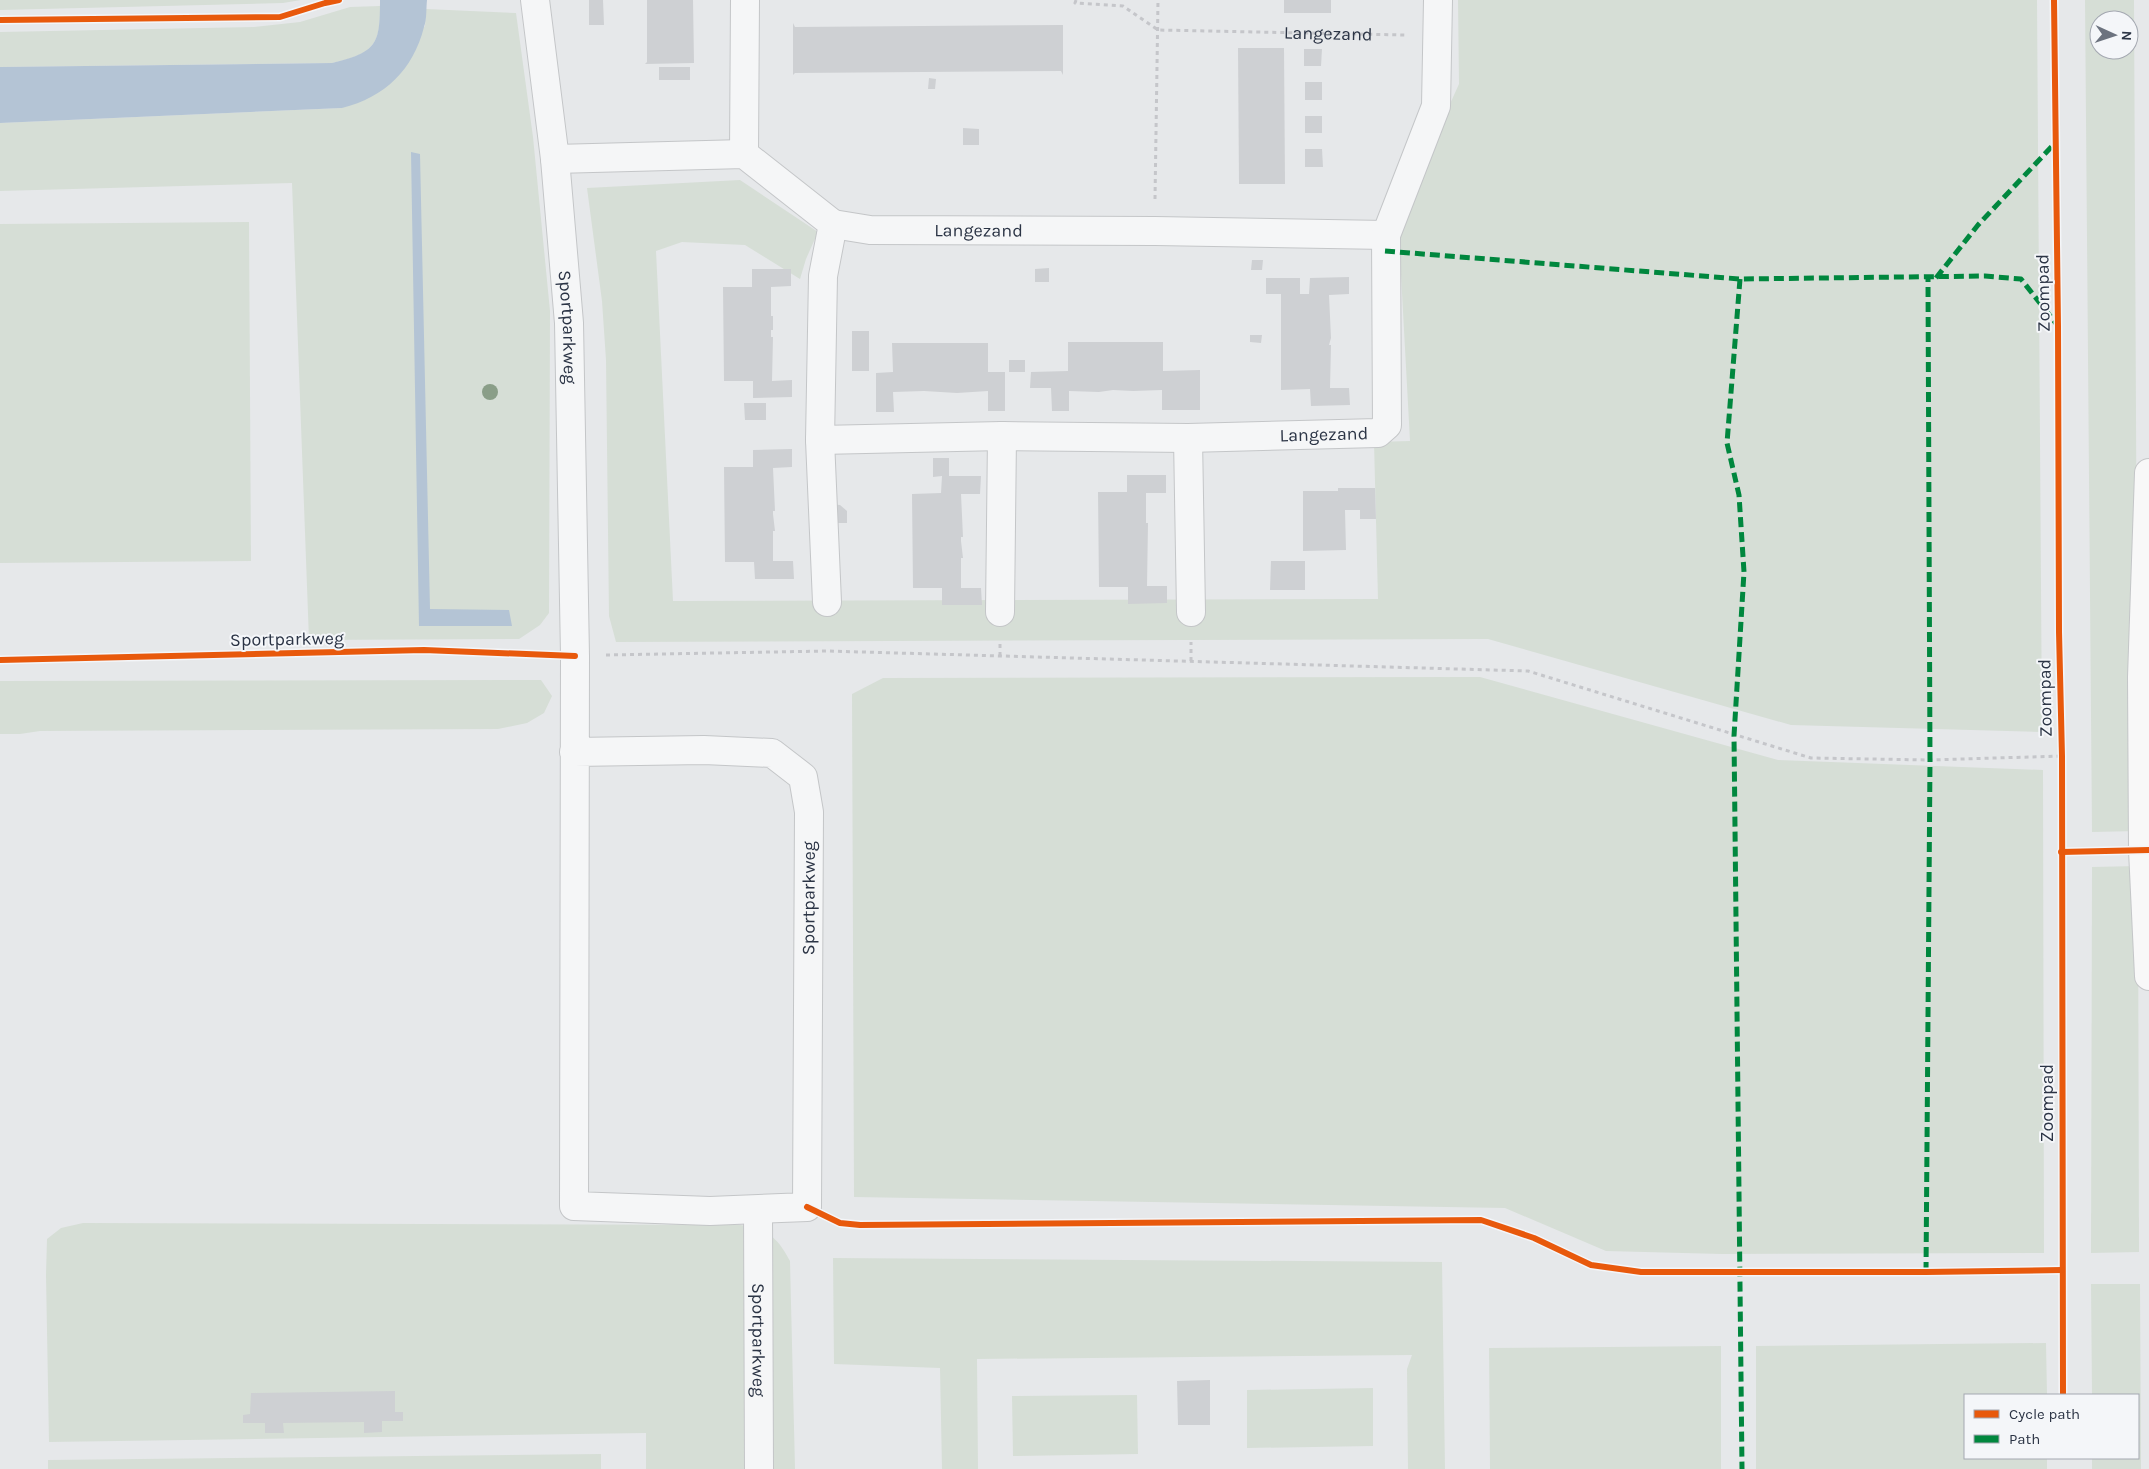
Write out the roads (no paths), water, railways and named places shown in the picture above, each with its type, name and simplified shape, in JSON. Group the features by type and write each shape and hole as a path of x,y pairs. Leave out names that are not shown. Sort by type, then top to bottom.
{"street":[{"name":"Sportparkweg","path":"535,0 555,159 569,323 575,656 574,752 574,1206 710,1211 808,1207 809,812 803,777 772,753 704,750 574,752"},
{"path":"555,159 744,154 745,0"},
{"name":"Langezand","path":"820,440 1002,436 1188,438 1378,433 1387,425 1386,236 1436,106 1438,0"},
{"name":"Langezand","path":"744,154 833,224 870,230 1155,231 1386,236"},
{"path":"827,602 820,440 823,276 833,224"},
{"path":"1000,612 1002,436"},
{"path":"1188,438 1191,612"},
{"path":"2149,473 2143,850 2149,976"},
{"name":"Sportparkweg","path":"758,1210 759,1469"}],"water":[{"path":"380,0 427,0 425,24 419,42 405,69 395,80 371,97 342,108 0,123 0,67 332,63 358,55 373,44 379,27"},
{"path":"411,152 420,154 430,609 509,610 512,626 419,626"}]}
